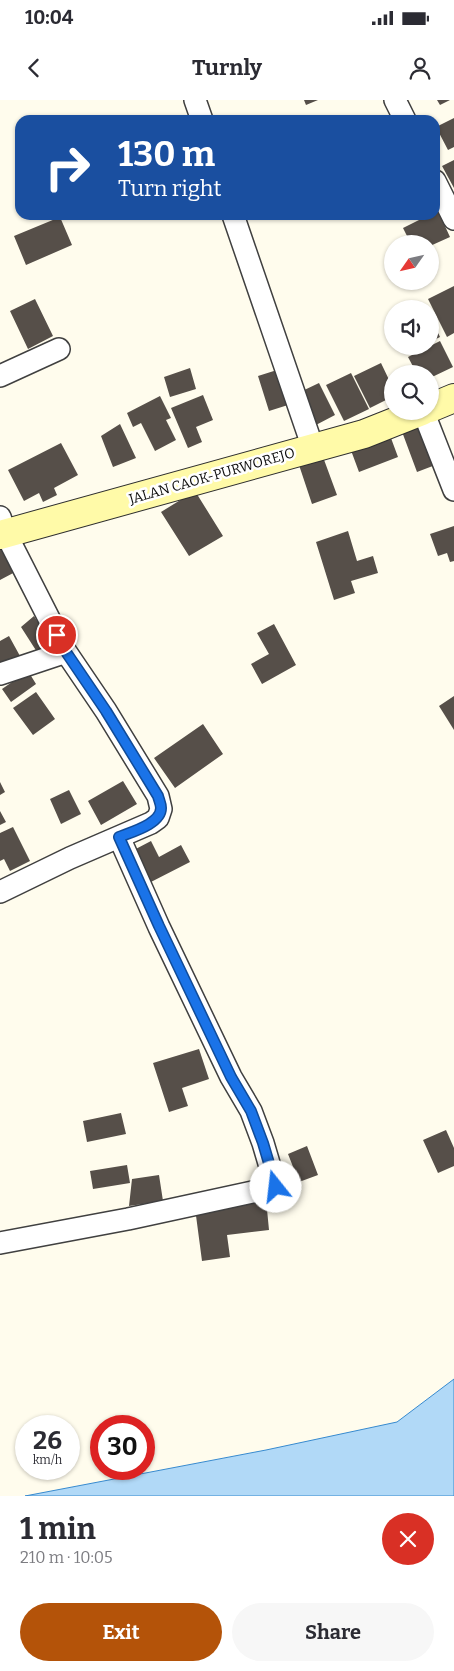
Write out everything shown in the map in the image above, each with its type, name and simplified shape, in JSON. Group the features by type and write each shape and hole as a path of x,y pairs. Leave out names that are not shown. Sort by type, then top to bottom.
{"street":[{"path":"195,100 200,115"},
{"path":"395,100 402,115"},
{"path":"440,191 454,219"},
{"path":"236,220 313,448"},
{"path":"0,376 59,349"},
{"path":"439,404 454,398"},
{"name":"JALAN CAOK-PURWOREJO","path":"2,528 313,448 364,434 399,420"},
{"path":"426,420 454,490"},
{"path":"0,892 151,823 158,818 162,809 158,796 106,711 66,652 2,528"},
{"path":"0,674 66,652"},
{"path":"0,1243 128,1219 276,1187 251,1111 231,1077 119,837"}],"water":[{"path":"454,1379 454,1496 25,1496 109,1480 155,1480 155,1471 397,1422"}],"building":[{"path":"304,100 318,100 306,105"},
{"path":"437,100 450,100 440,105"},
{"path":"454,118 454,147 448,150 440,135 440,125"},
{"path":"454,160 454,188 442,166"},
{"path":"440,215 450,237 439,242 439,235 406,235 403,228 419,220 440,220"},
{"path":"53,220 61,220 72,245 26,265 14,236"},
{"path":"454,286 454,333 447,337 439,321 439,300 428,299"},
{"path":"35,299 53,336 28,349 10,311"},
{"path":"439,342 453,367 439,374 439,365 412,365 408,357 412,355 439,355"},
{"path":"381,363 384,369 384,401 370,408 354,376"},
{"path":"190,368 196,389 170,397 164,377"},
{"path":"277,370 288,405 269,411 258,376"},
{"path":"351,373 369,409 344,421 326,385"},
{"path":"319,383 335,415 314,426 298,393"},
{"path":"203,395 213,420 196,427 202,442 188,448 171,408"},
{"path":"160,396 171,418 166,420 176,440 155,451 141,423 133,427 127,413"},
{"path":"422,421 438,464 417,472 401,429"},
{"path":"120,424 136,458 113,467 101,436"},
{"path":"388,430 398,457 359,472 349,445"},
{"path":"61,443 78,475 54,488 57,495 43,502 39,493 24,501 8,470"},
{"path":"323,457 337,495 312,504 299,465"},
{"path":"195,491 223,536 189,556 161,512"},
{"path":"454,526 454,561 450,562 447,553 438,556 430,534"},
{"path":"348,531 357,561 373,556 378,573 351,581 355,593 334,600 316,542"},
{"path":"0,546 17,571 0,580"},
{"path":"34,616 51,642 37,652 21,627"},
{"path":"274,624 296,665 262,684 251,664 269,654 257,633"},
{"path":"9,636 20,656 0,667 0,641"},
{"path":"28,671 36,684 11,702 2,689"},
{"path":"36,692 55,719 33,735 13,708"},
{"path":"454,696 454,730 439,706"},
{"path":"203,724 223,754 175,788 154,758"},
{"path":"123,781 137,804 101,825 88,801"},
{"path":"0,782 5,792 0,795"},
{"path":"69,790 81,814 61,824 50,799"},
{"path":"0,811 6,822 0,825"},
{"path":"13,827 30,861 10,871 4,859 0,861 0,833"},
{"path":"151,841 159,857 181,845 190,862 147,884 130,852"},
{"path":"199,1049 209,1079 182,1088 188,1106 169,1112 153,1063"},
{"path":"121,1113 126,1134 87,1142 83,1121"},
{"path":"446,1130 454,1148 454,1166 438,1173 423,1140"},
{"path":"307,1146 318,1175 299,1182 288,1154"},
{"path":"127,1165 130,1183 93,1189 90,1171"},
{"path":"159,1175 163,1201 129,1206 132,1179"},
{"path":"266,1199 269,1230 227,1235 230,1257 202,1261 195,1208"}],"route":[{"path":"57,635 158,796 162,809 158,818 119,837 231,1077 251,1111 276,1187"}]}
